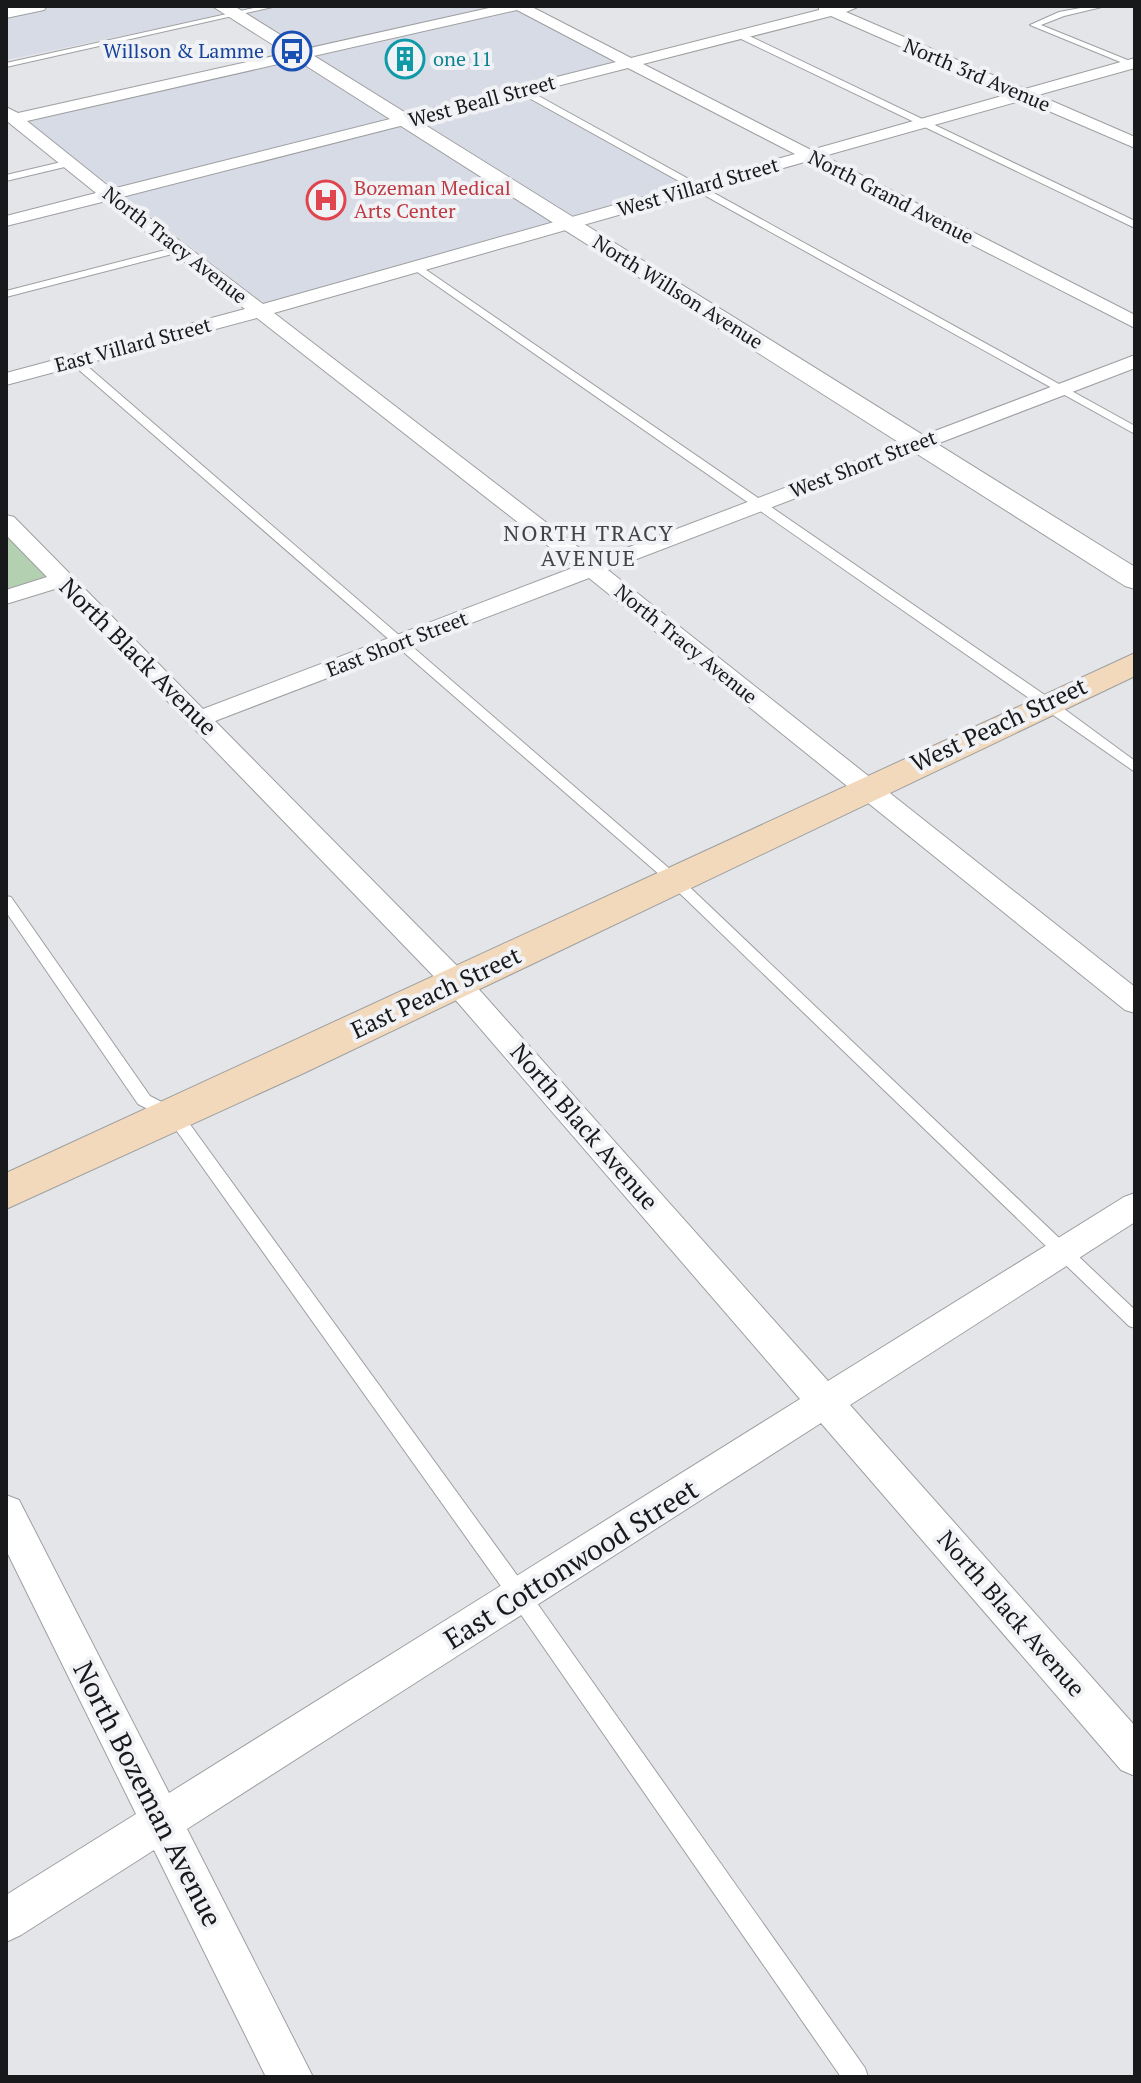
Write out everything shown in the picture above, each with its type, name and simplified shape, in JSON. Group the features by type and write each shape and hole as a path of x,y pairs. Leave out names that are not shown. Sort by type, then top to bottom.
{"main road":[{"name":"West Peach Street","path":"864,788 1135,663"},
{"name":"East Peach Street","path":"6,1192 175,1116 864,788"}],"street":[{"path":"6,13 38,6"},
{"path":"17,127 297,53 518,6"},
{"name":"North Grand Avenue","path":"518,6 1135,322"},
{"name":"West Beall Street","path":"6,221 523,91 826,9 853,6"},
{"name":"North 3rd Avenue","path":"826,9 1135,143"},
{"name":"North Willson Avenue","path":"228,10 1135,580"},
{"name":"West Villard Street","path":"260,311 1134,65"},
{"name":"North Tracy Avenue","path":"17,127 70,163 177,250 591,568 1135,1003"},
{"name":"East Villard Street","path":"6,379 260,311"},
{"name":"West Short Street","path":"591,568 1135,361"},
{"name":"North Black Avenue","path":"6,522 457,983 1135,1756"},
{"name":"East Short Street","path":"201,718 591,568"},
{"path":"6,597 61,580"},
{"name":"East Cottonwood Street","path":"6,1920 1135,1206"},
{"name":"North Bozeman Avenue","path":"6,1512 290,2077"}],"lane":[{"path":"6,65 228,10 273,6"},
{"path":"1102,6 1062,14 1034,25 1134,65"},
{"path":"738,34 1135,225"},
{"path":"523,91 1135,431"},
{"path":"6,178 70,163"},
{"path":"6,294 177,250"},
{"path":"416,267 1047,703 1135,768"},
{"path":"75,361 673,879 1135,1321"},
{"path":"6,901 144,1100 175,1116 520,1596 856,2077"}],"shaded area":[{"path":"6,6 511,6 617,61 513,89 700,193 277,313 25,120 307,54 240,11 6,60"}],"green space":[{"path":"6,522 61,580 6,597"}],"place":[{"name":"Willson & Lamme","path":"292,51"},
{"name":"one 11","path":"405,59"},
{"name":"Bozeman Medical Arts Center","path":"326,200"}],"district":[{"name":"NORTH TRACY AVENUE","path":"589,546"}]}
